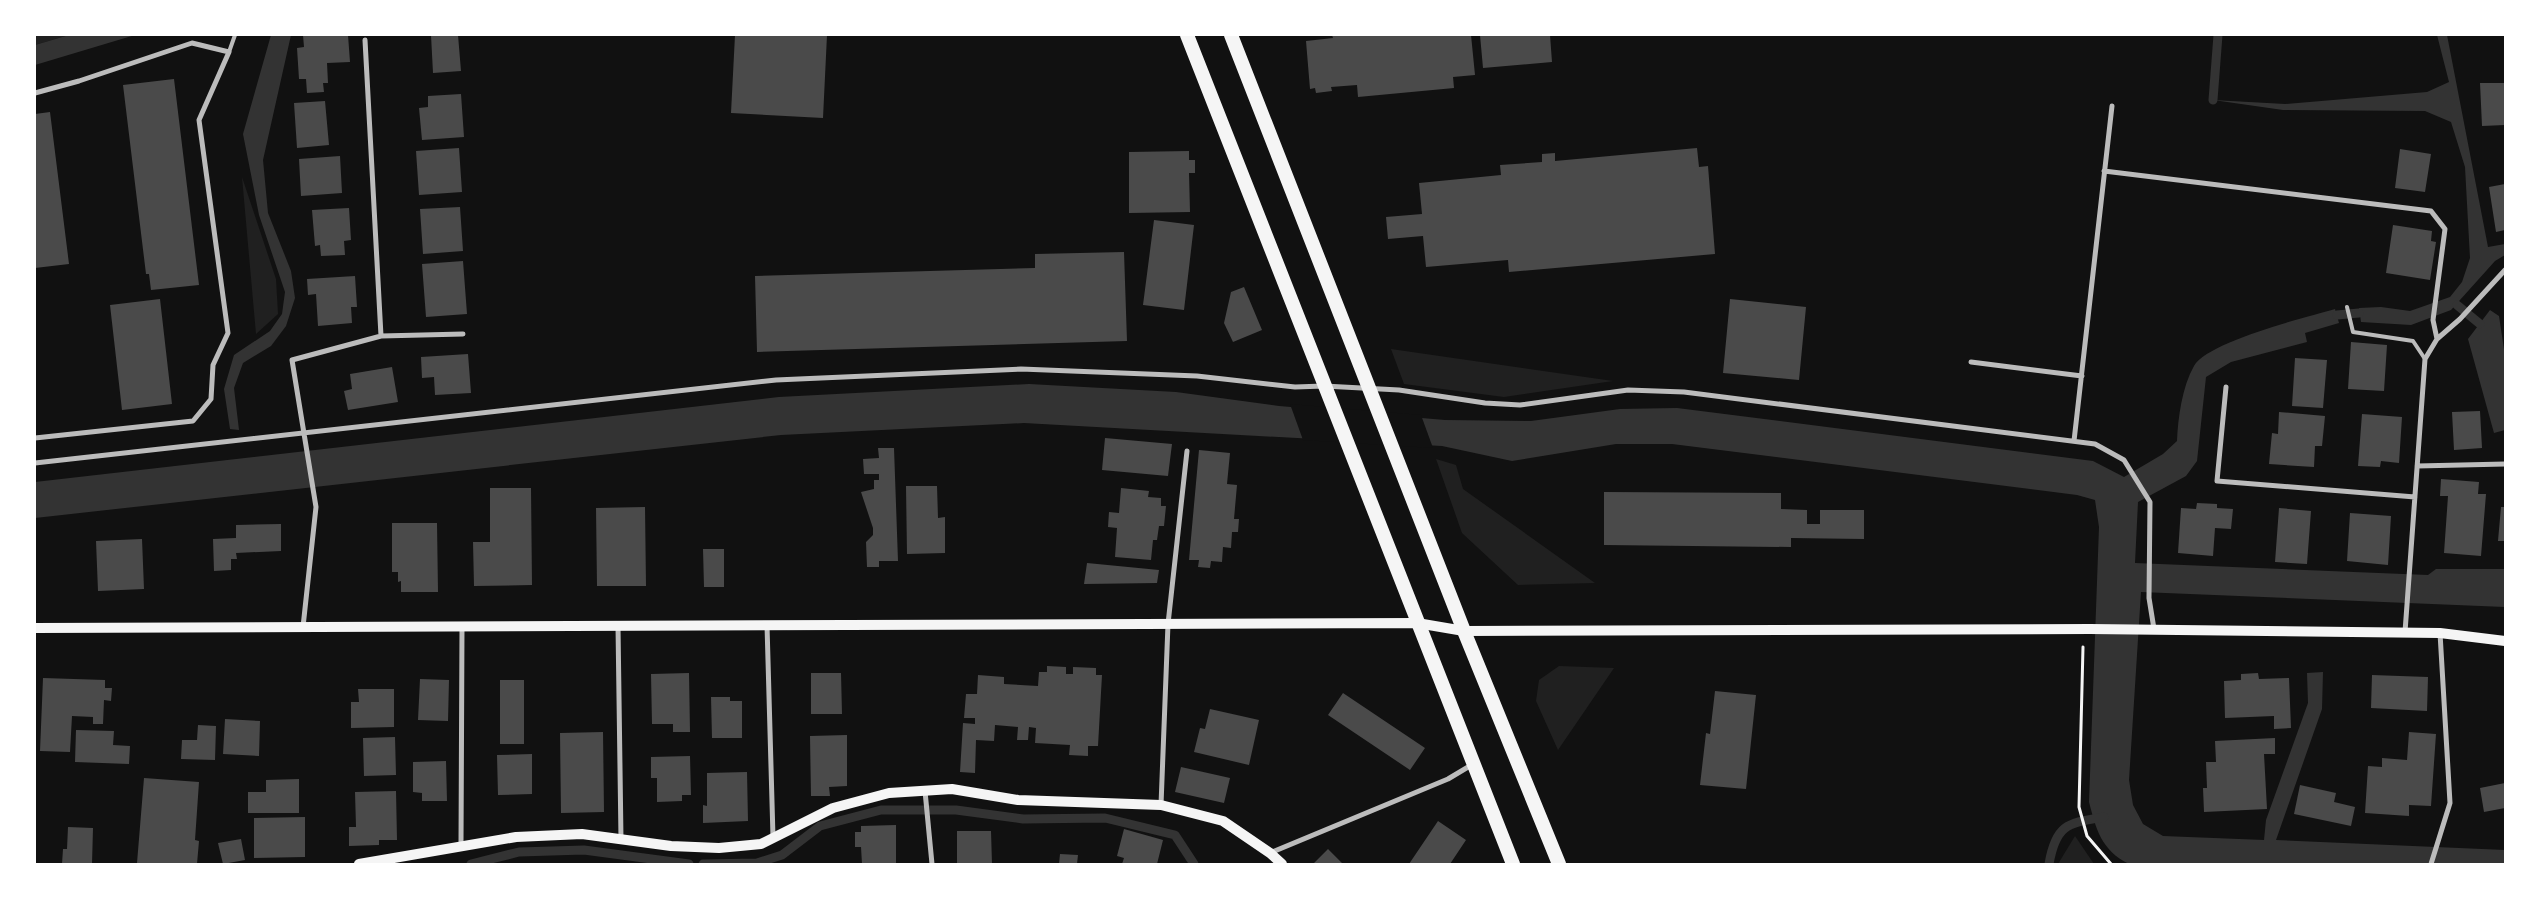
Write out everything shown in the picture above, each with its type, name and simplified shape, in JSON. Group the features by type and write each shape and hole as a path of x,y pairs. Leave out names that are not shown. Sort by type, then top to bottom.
{"highway":[{"path":"1187,35 1513,864"},
{"path":"1231,35 1464,631 1559,864"}],"main road":[{"path":"35,628 1417,623 1464,631 2087,629 2405,632 2440,633 2505,641"},
{"path":"359,864 516,837 582,834 671,846 719,848 761,844 833,808 889,793 926,796 952,789 1018,800 1161,805 1223,822 1270,853 1282,864"}],"street":[{"path":"366,40 381,336"},
{"path":"35,93 79,81 192,43 230,52 199,120 228,333 213,365 211,399 193,420 35,438"},
{"path":"2074,441 2112,106"},
{"path":"2104,171 2431,211 2444,229 2433,320 2437,339"},
{"path":"2405,632 2424,359 2437,339 2460,318 2505,270"},
{"path":"302,627 316,507 292,360 381,336 464,334"},
{"path":"1971,362 2082,376"},
{"path":"35,463 786,379 1021,369 1197,376 1327,392 1369,388 1400,390 1486,404 1520,405 1628,390 1684,392 2094,444 2124,460 2150,502 2150,630"},
{"path":"2226,387 2217,481 2415,497"},
{"path":"1161,805 1168,624 1187,451"},
{"path":"2417,466 2505,464"},
{"path":"767,625 773,838"},
{"path":"618,626 620,839"},
{"path":"461,845 462,627"},
{"path":"2431,864 2450,803 2440,633"},
{"path":"1270,853 1448,779 1473,764"},
{"path":"926,796 932,864"}],"lane":[{"path":"230,52 235,35"},
{"path":"2347,307 2353,332 2413,340 2424,359"}],"path":[{"path":"2087,629 2079,807 2087,836 2111,864"}],"shaded area":[{"path":"35,35 69,35 35,45"},
{"path":"69,35 135,35 35,65 35,45"},
{"path":"271,35 291,35 263,160 268,213 291,271 295,298 286,326 271,346 243,363 234,388 239,430 230,429 224,389 234,355 270,331 282,314 285,292 259,215 243,134"},
{"path":"2437,35 2447,35 2488,247 2505,244 2505,255 2495,261 2451,310 2411,325 2361,322 2359,308 2381,307 2410,311 2450,297 2462,282 2470,258 2465,167 2451,122 2425,111 2283,110 2213,100 2285,104 2427,92 2449,82"},
{"path":"242,177 276,279 278,314 256,334"},
{"path":"2335,309 2339,323 2305,333 2307,342 2231,362 2206,377 2197,461 2186,476 2138,502 2135,563 2428,575 2436,569 2505,569 2505,607 2141,592 2129,780 2133,805 2143,824 2163,836 2264,840 2266,820 2308,703 2307,673 2323,672 2322,709 2276,840 2505,850 2505,864 2129,864 2112,852 2097,830 2089,802 2099,527 2095,500 2077,495 1672,444 1616,444 1512,461 1442,446 1024,423 781,435 35,518 35,482 779,397 1029,384 1176,392 1279,406 1445,420 1531,421 1620,409 1677,408 2093,461 2124,477 2163,454 2177,441 2186,383 2194,366 2203,357 2218,348 2259,332"},
{"path":"2490,310 2499,316 2505,356 2505,430 2494,433 2468,339"},
{"path":"1391,349 1613,381 1504,397 1404,384"},
{"path":"1436,459 1456,465 1463,489 1595,583 1518,585 1462,533"},
{"path":"1559,666 1614,668 1558,750 1536,701 1539,680"},
{"path":"2075,836 2094,864 2058,864"}],"pier":[{"path":"1290,404 1421,415 1433,448 1303,440"}],"building":[{"path":"303,35 348,35 350,62 327,63 328,83 323,83 324,92 307,93 306,79 299,79 297,48 304,47"},
{"path":"431,35 458,35 461,71 433,73"},
{"path":"735,35 827,35 823,118 731,113"},
{"path":"1332,35 1471,35 1475,75 1453,77 1454,88 1358,97 1357,85 1331,87 1332,91 1316,93 1315,88 1310,89 1306,41 1333,38"},
{"path":"1480,35 1550,35 1552,62 1483,68"},
{"path":"174,79 199,285 151,290 149,274 146,274 123,85"},
{"path":"2480,83 2505,83 2505,125 2482,126"},
{"path":"461,94 464,137 422,140 419,108 428,107 428,96"},
{"path":"325,101 329,145 297,148 294,103"},
{"path":"50,112 69,264 35,268 35,114"},
{"path":"459,148 462,192 419,195 416,151"},
{"path":"1697,148 1699,167 1708,166 1715,254 1509,272 1508,260 1426,267 1423,236 1388,239 1386,217 1422,214 1419,183 1501,175 1500,165 1542,162 1542,154 1555,153 1555,161"},
{"path":"2400,149 2431,154 2425,192 2395,188"},
{"path":"1189,151 1189,160 1195,160 1195,173 1189,173 1190,212 1129,213 1129,152"},
{"path":"340,156 342,193 301,196 299,159"},
{"path":"2505,184 2505,230 2496,232 2489,187"},
{"path":"460,207 463,251 423,254 420,209"},
{"path":"349,208 351,240 344,241 345,255 321,256 320,245 315,246 312,210"},
{"path":"1154,220 1194,225 1184,310 1143,305"},
{"path":"2393,225 2432,231 2431,241 2436,242 2430,280 2386,273"},
{"path":"1124,252 1127,341 757,352 755,276 1035,268 1035,254"},
{"path":"463,261 467,314 426,317 422,264"},
{"path":"355,276 357,307 351,307 352,323 318,326 316,294 308,295 307,279"},
{"path":"1244,287 1262,330 1233,342 1224,323 1231,292"},
{"path":"160,299 172,404 122,410 110,305"},
{"path":"1730,299 1806,307 1799,380 1723,373"},
{"path":"2351,342 2387,345 2384,391 2348,389"},
{"path":"468,354 471,393 435,395 434,377 422,378 421,357"},
{"path":"2295,358 2327,360 2323,408 2292,406"},
{"path":"392,367 398,402 348,410 344,391 352,389 350,374"},
{"path":"2480,411 2482,448 2454,450 2452,412"},
{"path":"2279,412 2325,416 2322,446 2315,446 2314,467 2269,464 2272,433 2278,434"},
{"path":"2362,414 2402,417 2399,463 2381,461 2380,467 2358,466"},
{"path":"1105,438 1172,444 1168,476 1102,470"},
{"path":"878,448 894,448 898,561 879,561 879,567 867,567 866,542 873,535 873,528 861,492 874,489 874,480 879,480 879,474 864,474 863,459 879,458"},
{"path":"1199,450 1230,453 1227,484 1237,485 1234,519 1239,519 1238,532 1232,532 1231,548 1223,547 1222,562 1211,561 1210,568 1198,567 1199,560 1189,560"},
{"path":"2441,479 2479,482 2478,494 2486,494 2481,556 2444,553 2448,496 2440,496"},
{"path":"906,486 937,486 938,518 945,517 945,553 907,554"},
{"path":"490,488 531,488 532,585 474,586 473,542 490,542"},
{"path":"1121,488 1149,491 1148,497 1161,498 1161,506 1166,506 1164,526 1159,526 1157,540 1153,540 1151,560 1115,557 1117,528 1108,527 1109,512 1119,513"},
{"path":"1604,492 1781,493 1781,509 1807,510 1807,524 1820,524 1820,510 1864,510 1864,539 1791,538 1791,547 1604,545"},
{"path":"2197,503 2217,504 2217,508 2233,509 2231,529 2215,528 2213,556 2178,553 2181,508 2196,509"},
{"path":"645,507 646,586 597,586 596,508"},
{"path":"2501,507 2505,507 2505,541 2498,541"},
{"path":"2279,508 2311,511 2307,564 2275,562"},
{"path":"2350,513 2391,516 2388,565 2347,561"},
{"path":"392,523 437,523 438,592 401,592 401,581 398,582 398,572 392,572"},
{"path":"281,524 281,551 236,553 237,559 231,559 231,570 214,571 213,539 236,538 236,525"},
{"path":"142,539 144,589 98,591 96,541"},
{"path":"703,549 724,549 724,587 704,587"},
{"path":"1087,563 1159,570 1157,583 1084,584"},
{"path":"1047,666 1066,667 1066,674 1073,674 1073,667 1096,668 1096,675 1102,675 1098,746 1088,746 1088,756 1069,755 1070,745 1035,743 1036,728 1029,727 1028,740 1017,740 1018,727 995,725 994,741 976,740 975,773 960,772 963,723 975,724 975,718 964,718 966,694 977,694 978,675 1004,677 1004,684 1038,686 1039,672 1047,672"},
{"path":"689,673 690,732 673,732 673,724 652,724 651,674"},
{"path":"811,673 841,673 842,714 811,714"},
{"path":"2258,673 2259,679 2289,678 2291,728 2274,729 2274,716 2225,718 2224,681 2241,680 2241,674"},
{"path":"2372,675 2428,677 2427,711 2371,708"},
{"path":"43,678 105,680 105,688 112,688 111,701 104,700 103,724 93,724 93,717 72,716 70,752 40,751"},
{"path":"420,679 449,680 448,721 418,720"},
{"path":"500,680 524,680 524,744 500,744"},
{"path":"358,689 394,689 394,727 351,728 351,702 359,702"},
{"path":"1715,691 1756,695 1746,789 1700,785 1706,733 1710,734"},
{"path":"1343,693 1425,748 1410,770 1328,715"},
{"path":"711,697 730,697 730,701 742,701 742,738 712,738"},
{"path":"1210,709 1259,720 1249,765 1194,752 1200,728 1205,729"},
{"path":"225,719 260,721 259,756 223,754"},
{"path":"198,725 216,726 215,760 181,759 182,740 197,740"},
{"path":"76,730 114,731 113,745 130,746 129,764 75,762"},
{"path":"603,732 604,812 561,813 560,733"},
{"path":"2409,732 2436,734 2431,806 2409,805 2409,816 2365,813 2368,766 2382,767 2382,758 2407,760"},
{"path":"847,735 847,786 829,787 830,796 811,796 810,736"},
{"path":"395,737 396,775 364,776 363,738"},
{"path":"2275,738 2275,754 2264,754 2267,809 2204,812 2203,788 2207,788 2206,762 2216,762 2215,741"},
{"path":"532,754 532,794 498,795 497,755"},
{"path":"690,756 691,795 682,795 682,801 657,802 657,778 651,778 651,757"},
{"path":"446,761 447,801 422,801 422,793 413,792 413,762"},
{"path":"1181,767 1230,778 1224,803 1175,792"},
{"path":"747,772 748,821 703,823 703,805 707,806 707,773"},
{"path":"144,778 199,782 195,840 199,841 197,864 137,863"},
{"path":"299,779 299,813 248,813 248,792 266,792 266,780"},
{"path":"2505,783 2505,808 2484,812 2480,788"},
{"path":"2300,785 2336,793 2334,802 2355,807 2351,826 2294,814"},
{"path":"396,791 397,840 379,840 379,845 349,846 349,827 356,827 355,792"},
{"path":"305,817 305,857 254,858 254,818"},
{"path":"1438,821 1466,840 1450,864 1409,864"},
{"path":"896,825 896,864 862,864 861,847 855,847 855,832 861,832 861,826"},
{"path":"68,827 93,828 92,864 62,864 63,849 67,849"},
{"path":"1124,829 1163,840 1157,864 1122,864 1124,858 1117,856"},
{"path":"957,831 991,831 992,864 957,864"},
{"path":"241,839 245,860 223,864 218,843"},
{"path":"1328,849 1343,864 1313,864"},
{"path":"1060,854 1078,855 1077,864 1059,864"}],"waterway":[{"path":"2213,100 2218,35"},
{"path":"2457,305 2480,324"},
{"path":"2337,315 2359,313"},
{"path":"703,864 757,863 782,855 820,826 881,810 956,810 1023,819 1105,818 1175,835 1194,864"},
{"path":"2049,864 2056,840 2066,827 2082,821 2104,817"},
{"path":"471,864 519,852 584,850 689,864"}]}
